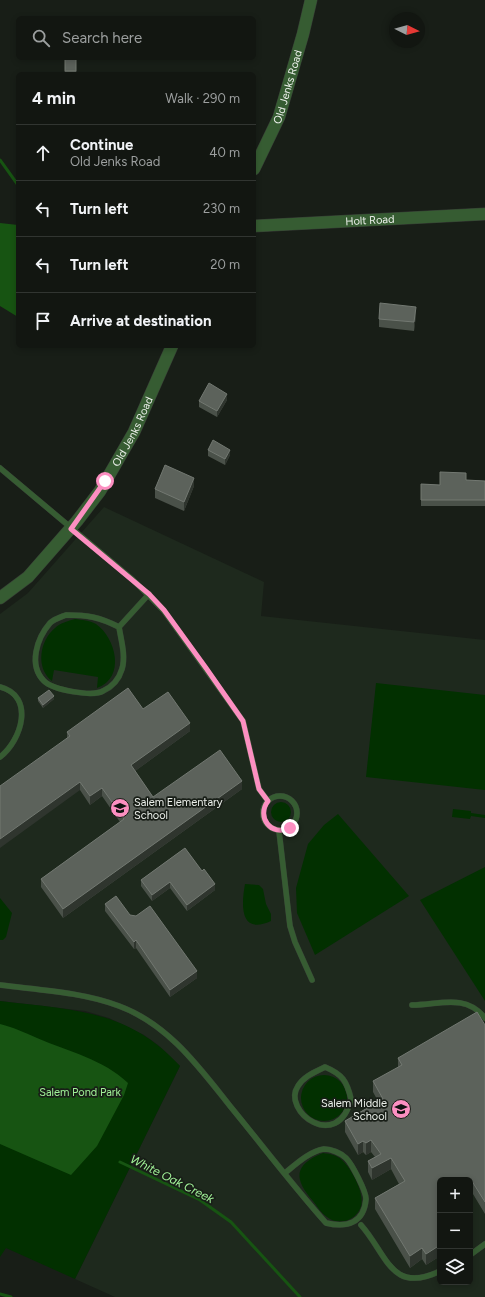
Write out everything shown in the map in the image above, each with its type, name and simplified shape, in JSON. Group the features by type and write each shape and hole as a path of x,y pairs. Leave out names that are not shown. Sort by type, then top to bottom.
{"street":[{"name":"Old Jenks Road","path":"256,165 279,117 303,34 310,0"},
{"name":"Holt Road","path":"256,226 485,214"},
{"name":"Old Jenks Road","path":"0,598 28,577 71,529 100,491 134,432 171,348"}],"lane":[{"path":"0,468 149,594 164,610 243,721 259,789 268,801"},
{"path":"118,627 149,594"},
{"path":"66,615 84,615 100,618 118,627 123,649 122,669 113,686 101,692 66,690 52,686 45,682 38,672 36,662 37,647 42,635 51,622 66,615"},
{"path":"0,687 8,689 19,700 21,714 18,734 9,750 0,757"},
{"path":"284,796 294,802 298,813 294,824 285,830 279,831 272,829 265,822 263,811 268,801 273,797 284,796"},
{"path":"279,831 290,926 295,942 312,980"},
{"path":"0,985 102,1000 138,1014 156,1025 194,1061 285,1173 305,1200 326,1224 347,1226 356,1220 363,1211 366,1198 361,1184 346,1158 336,1151 326,1149 316,1151 285,1173"},
{"path":"412,1005 465,1003 480,1012 485,1018"},
{"path":"325,1067 338,1072 349,1090 351,1100 343,1118 324,1126 305,1118 298,1108 295,1093 297,1087 304,1078 325,1067"},
{"path":"361,1225 393,1270 413,1279 430,1276 437,1272"},
{"path":"473,1253 485,1244"}],"shaded area":[{"path":"0,223 16,225 16,316 0,306"},
{"path":"104,507 264,582 261,616 485,640 485,1297 115,1297 75,1279 180,1066 158,1045 144,1035 109,1018 85,1011 0,1001 0,614 28,593"},
{"path":"0,1024 19,1030 97,1062 108,1068 128,1083 124,1095 97,1146 71,1175 0,1144"}],"green space":[{"path":"75,619 96,624 109,638 113,648 115,667 112,676 106,683 97,688 98,677 54,670 52,681 43,669 43,647 50,633 64,622"},
{"path":"376,683 485,695 485,790 366,777"},
{"path":"281,802 288,805 291,812 288,819 281,822 274,819 271,812 274,805"},
{"path":"453,809 471,811 471,813 485,815 485,818 471,816 470,819 452,817"},
{"path":"338,814 409,896 315,955 297,913 296,888 308,844 324,825"},
{"path":"485,867 485,1001 420,900"},
{"path":"245,884 259,885 263,889 266,904 271,914 271,921 261,924 253,924 248,921 243,909"},
{"path":"0,898 12,913 6,937 3,940 0,940"},
{"name":"Salem Pond Park","path":"0,1001 75,1010 119,1023 140,1033 160,1047 180,1066 75,1279 6,1248 0,1257"},
{"path":"324,1075 337,1079 343,1085 347,1098 343,1111 337,1117 324,1121 311,1117 305,1111 301,1098 305,1085 311,1079"},
{"path":"323,1153 336,1156 346,1164 354,1176 360,1191 362,1204 360,1209 354,1217 345,1221 341,1222 331,1220 319,1209 302,1186 300,1173 302,1168 306,1162"}],"building":[{"path":"65,60 76,60 76,71 65,71"},
{"path":"380,303 416,307 414,322 379,319"},
{"path":"209,383 227,394 217,411 199,401"},
{"path":"213,440 230,450 225,459 208,450"},
{"path":"165,465 194,478 184,502 155,489"},
{"path":"440,472 466,473 466,480 485,481 485,500 421,500 421,484 440,485"},
{"path":"128,688 143,709 168,692 190,723 131,765 153,797 220,750 242,781 63,909 41,879 124,819 102,788 90,796 80,782 0,839 0,786 70,736 67,732"},
{"path":"49,690 54,696 43,705 38,698"},
{"path":"185,848 202,871 204,869 215,884 187,905 170,882 152,895 141,880"},
{"path":"116,896 130,915 136,916 150,906 197,971 170,990 136,940 134,942 105,904"},
{"path":"477,1012 485,1025 485,1202 473,1183 473,1177 437,1177 437,1247 426,1254 422,1248 410,1256 375,1198 405,1181 391,1158 372,1168 368,1161 381,1154 371,1140 366,1143 363,1141 358,1144 345,1121 383,1099 373,1081 402,1065 398,1058"}],"waterway":[{"path":"0,160 16,182"},
{"name":"White Oak Creek","path":"120,1162 200,1200 231,1222 300,1297"},
{"path":"0,1294 11,1297"}],"place":[{"name":"Salem Elementary School","path":"120,808"},
{"name":"Salem Middle School","path":"401,1109"}],"route":[{"path":"105,481 100,491 71,529 132,579 164,610 243,721 259,789 268,801 263,811 265,822 269,826 279,831 290,828"}]}
